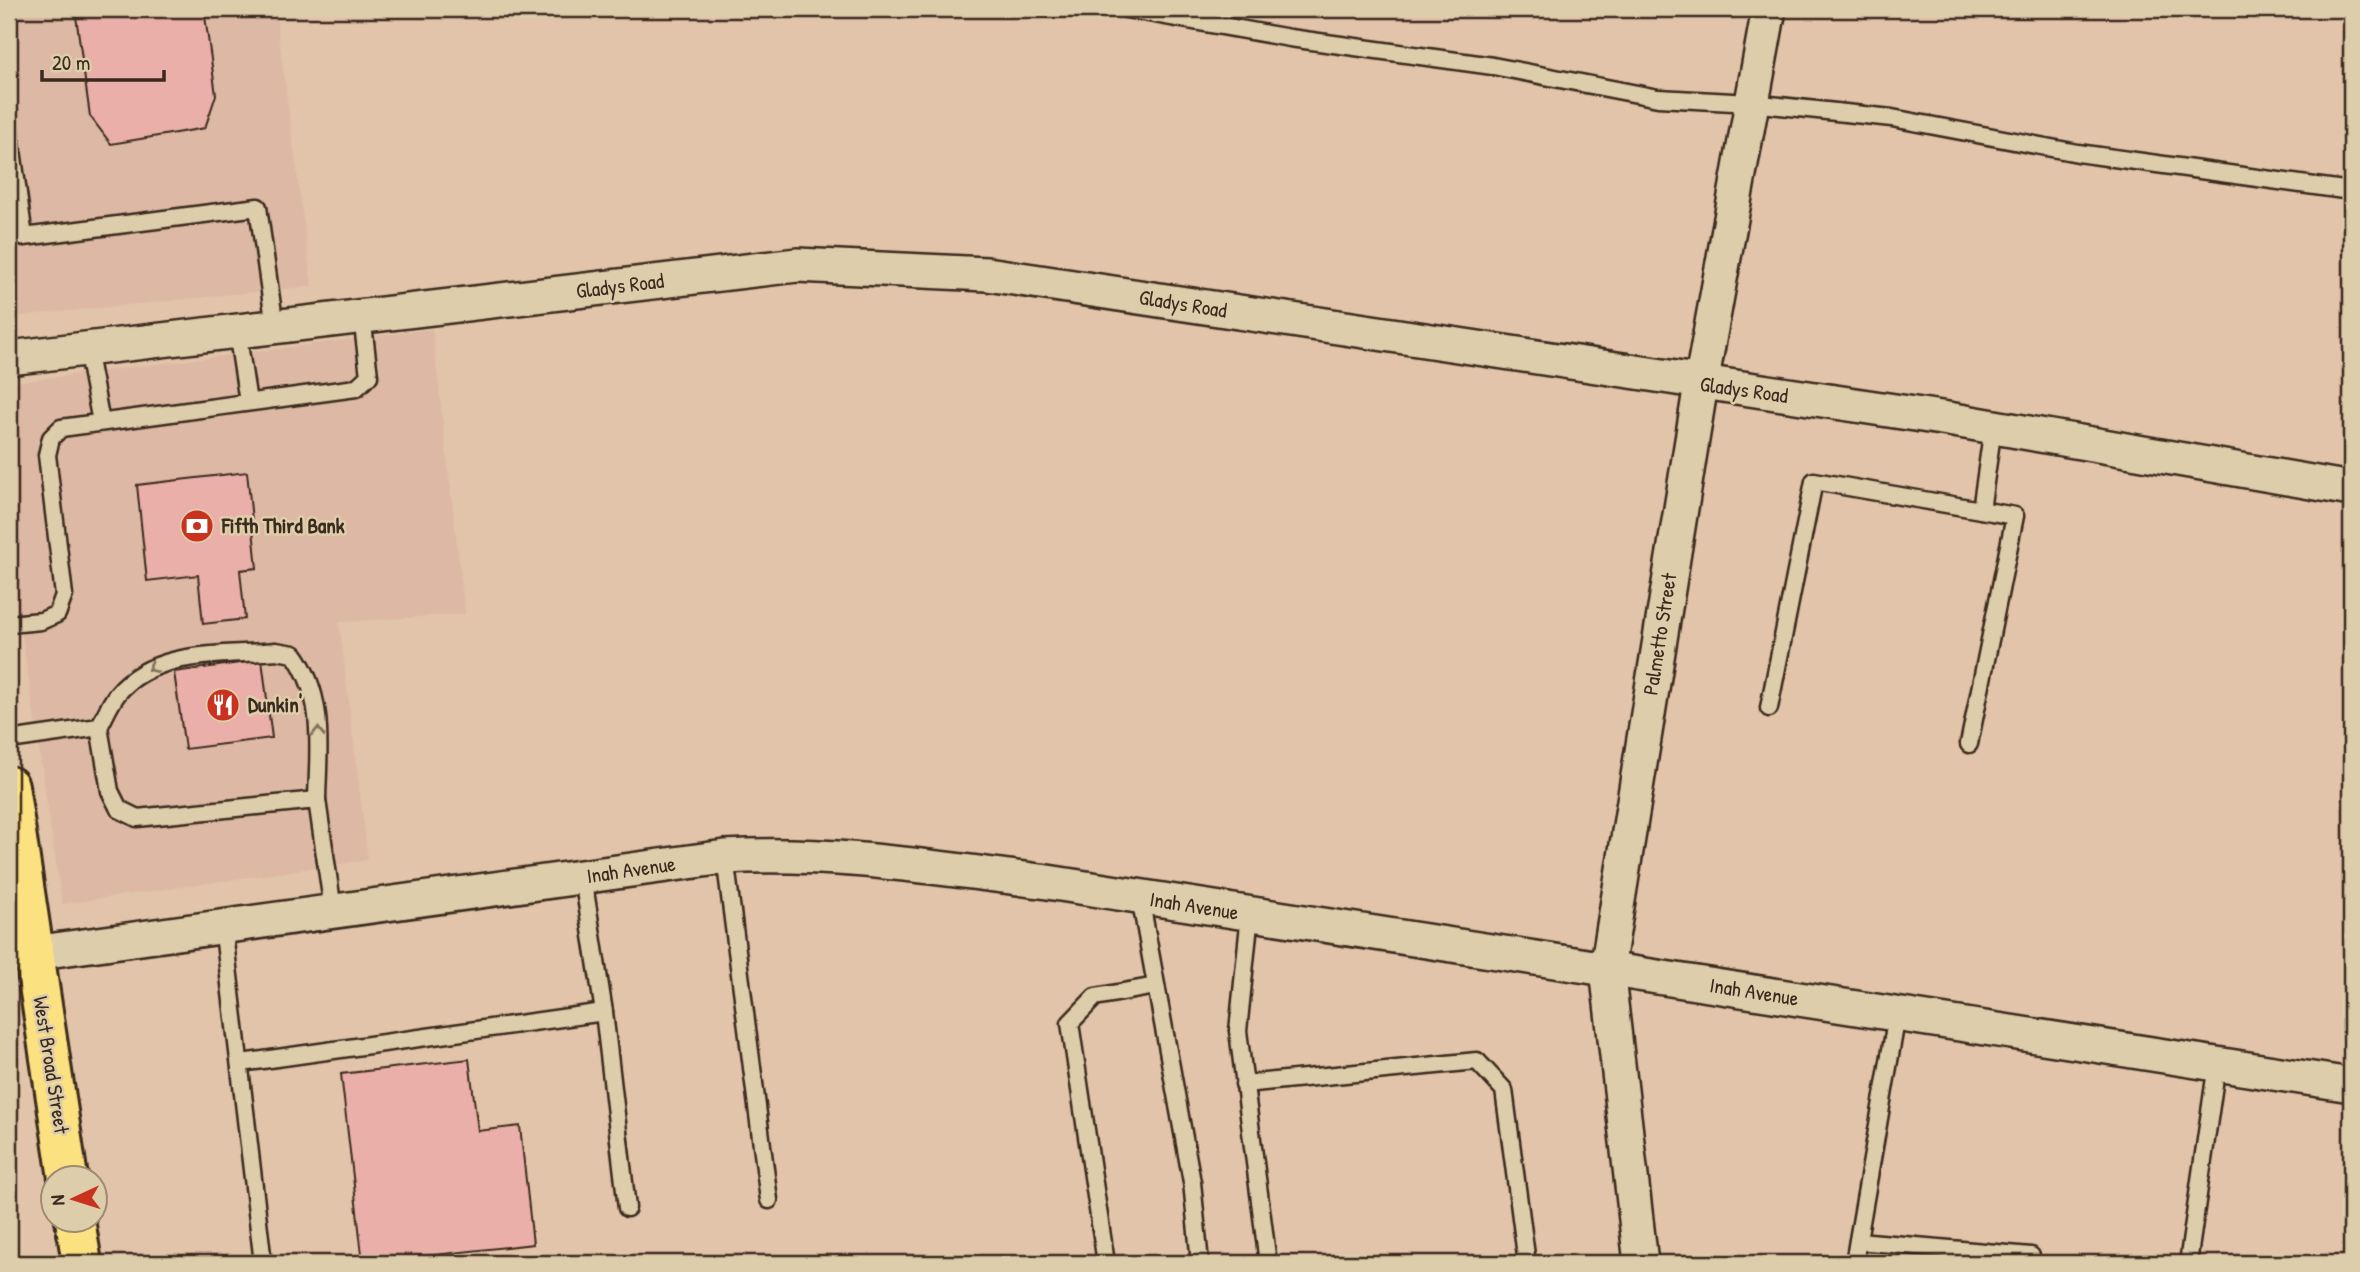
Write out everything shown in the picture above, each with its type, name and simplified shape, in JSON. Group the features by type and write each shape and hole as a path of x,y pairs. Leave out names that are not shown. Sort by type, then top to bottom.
{"main road":[{"name":"West Broad Street","path":"9,786 66,1164"},
{"path":"77,1234 82,1263"}],"street":[{"name":"Palmetto Street","path":"1641,1263 1607,969 1701,384 1769,9"},
{"name":"Gladys Road","path":"9,358 797,265 844,265 987,274 1993,427 2351,489"},
{"name":"Inah Avenue","path":"33,953 333,910 725,857 757,855 913,865 1140,897 2351,1085"}],"lane":[{"path":"1126,9 1290,38 1493,66 1658,98 1752,103 1892,118 2078,153 2351,191"},
{"path":"9,128 24,237 258,207 275,327"},
{"path":"9,624 41,621 57,614 64,595 47,455 51,438 61,428 362,385 369,376 362,316"},
{"path":"237,331 248,402"},
{"path":"87,349 102,422"},
{"path":"1981,510 1993,427"},
{"path":"1769,708 1814,481 2015,516 1969,744"},
{"path":"317,800 137,818 119,809 110,791 99,727 117,694 138,675 161,662 276,651 294,654 308,673 319,709 317,800 333,910"},
{"path":"9,740 99,727"},
{"path":"725,857 769,1200"},
{"path":"583,878 604,1012 627,1208"},
{"path":"1140,897 1192,1182 1200,1263"},
{"path":"1250,914 1238,1031 1268,1263"},
{"path":"223,925 263,1263"},
{"path":"1106,1263 1070,1023 1095,997 1156,986"},
{"path":"241,1063 604,1012"},
{"path":"1854,1263 1897,1014"},
{"path":"1244,1084 1477,1061 1504,1090 1527,1263"},
{"path":"2188,1263 2217,1064"},
{"path":"1858,1241 2031,1256"}],"shaded area":[{"path":"9,9 275,9 312,286 9,317"},
{"path":"432,329 465,614 339,622 368,860 62,904 9,545 9,383"}],"building":[{"path":"75,9 204,9 216,95 205,128 111,144 90,116"},
{"name":"Fifth Third Bank","path":"247,472 257,568 240,570 245,619 203,624 198,575 147,581 137,485"},
{"name":"Dunkin'","path":"262,660 272,738 185,749 174,672"},
{"path":"469,1059 478,1131 520,1126 533,1244 363,1263 341,1074"}],"place":[{"name":"Fifth Third Bank","path":"197,526"},
{"name":"Dunkin'","path":"223,705"}]}
